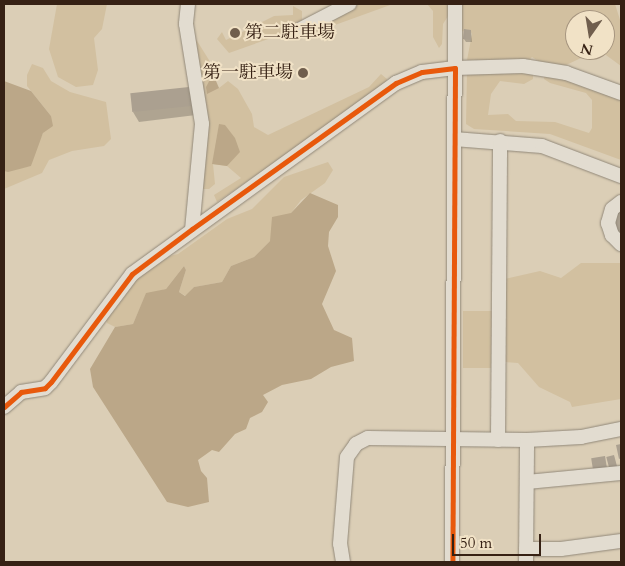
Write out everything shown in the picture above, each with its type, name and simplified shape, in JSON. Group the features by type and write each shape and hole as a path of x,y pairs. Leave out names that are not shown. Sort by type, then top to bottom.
{"street":[{"path":"188,4 186,24 202,124 192,229"},
{"path":"297,31 349,4"},
{"path":"452,562 455,4"},
{"path":"4,407 21,392 44,388 51,382 132,274 396,83 422,72 455,68 543,68 621,92"},
{"path":"454,139 500,141 542,146 621,176"},
{"path":"498,440 500,141"},
{"path":"621,202 612,209 608,223 612,235 621,244"},
{"path":"343,562 340,544 347,457 352,448 368,438 527,440 581,437 621,429"},
{"path":"527,440 526,556 621,541"},
{"path":"527,482 621,473"}],"shaded area":[{"path":"57,4 107,4 102,29 94,38 98,70 93,85 76,87 58,77 49,49"},
{"path":"355,4 393,4 299,38 298,36"},
{"path":"427,4 450,4 450,13 443,24 442,44 439,48 433,37 433,11"},
{"path":"461,4 615,4 621,23 621,66 613,60 615,60 615,10 565,10 565,60 577,60 564,66 543,64 532,57 527,62 467,60 472,34 470,30 458,32"},
{"path":"293,6 302,11 302,22 274,37 229,53 217,39 222,32 226,40 274,16 293,15"},
{"path":"194,36 209,60 213,74 208,80 219,88 228,81 238,89 252,114 254,127 268,135 369,87 381,74 387,79 385,87 217,202 214,195 241,178 227,166 213,164 215,184 209,189 202,189"},
{"path":"32,64 43,68 51,81 70,92 106,102 111,139 104,146 72,151 49,160 42,173 4,189 4,171 31,166 33,155 51,116 27,86 27,75"},
{"path":"467,71 533,74 533,79 524,84 500,81 491,94 488,115 508,114 516,121 555,122 589,133 592,128 592,100 586,93 550,83 544,79 545,74 621,96 621,160 550,134 474,129 466,124"},
{"path":"213,74 219,88 207,94 206,87"},
{"path":"4,81 31,91 51,116 53,126 43,133 31,166 8,172 4,171"},
{"path":"219,124 225,125 235,138 240,152 227,166 212,164"},
{"path":"328,162 333,170 325,183 301,200 270,241 254,257 231,266 222,282 194,287 186,296 179,292 186,270 184,266 166,289 146,294 133,324 115,327 107,323 103,313 115,289 166,257 178,254 227,219 252,209 284,177"},
{"path":"310,193 338,205 338,217 329,232 328,246 336,271 322,304 334,330 352,338 354,361 331,367 311,379 282,385 263,395 268,402 262,412 250,418 246,429 235,434 219,452 212,450 198,460 201,471 207,478 209,502 188,507 167,502 93,387 90,369 115,327 133,324 146,293 166,289 184,266 186,270 179,292 185,296 194,287 222,282 231,266 254,257 270,241 272,217 291,213"},
{"path":"581,263 621,263 621,399 572,407 570,402 539,387 518,363 505,362 505,279 540,271 561,278"},
{"path":"463,311 495,311 495,368 463,368"}],"building":[{"path":"464,29 471,30 471,40 463,39"},
{"path":"189,87 191,106 132,112 130,93"},
{"path":"621,204 621,240 611,228"},
{"path":"621,444 621,458 619,459 616,445"},
{"path":"614,455 618,470 610,473 606,457"},
{"path":"605,456 607,468 593,470 591,458"}],"cycle path":[{"path":"4,407 21,392 45,388 51,382 132,274 396,83 422,72 455,68 452,562"}],"place":[{"name":"第二駐車場","path":"235,33"},
{"name":"第一駐車場","path":"303,73"}]}
